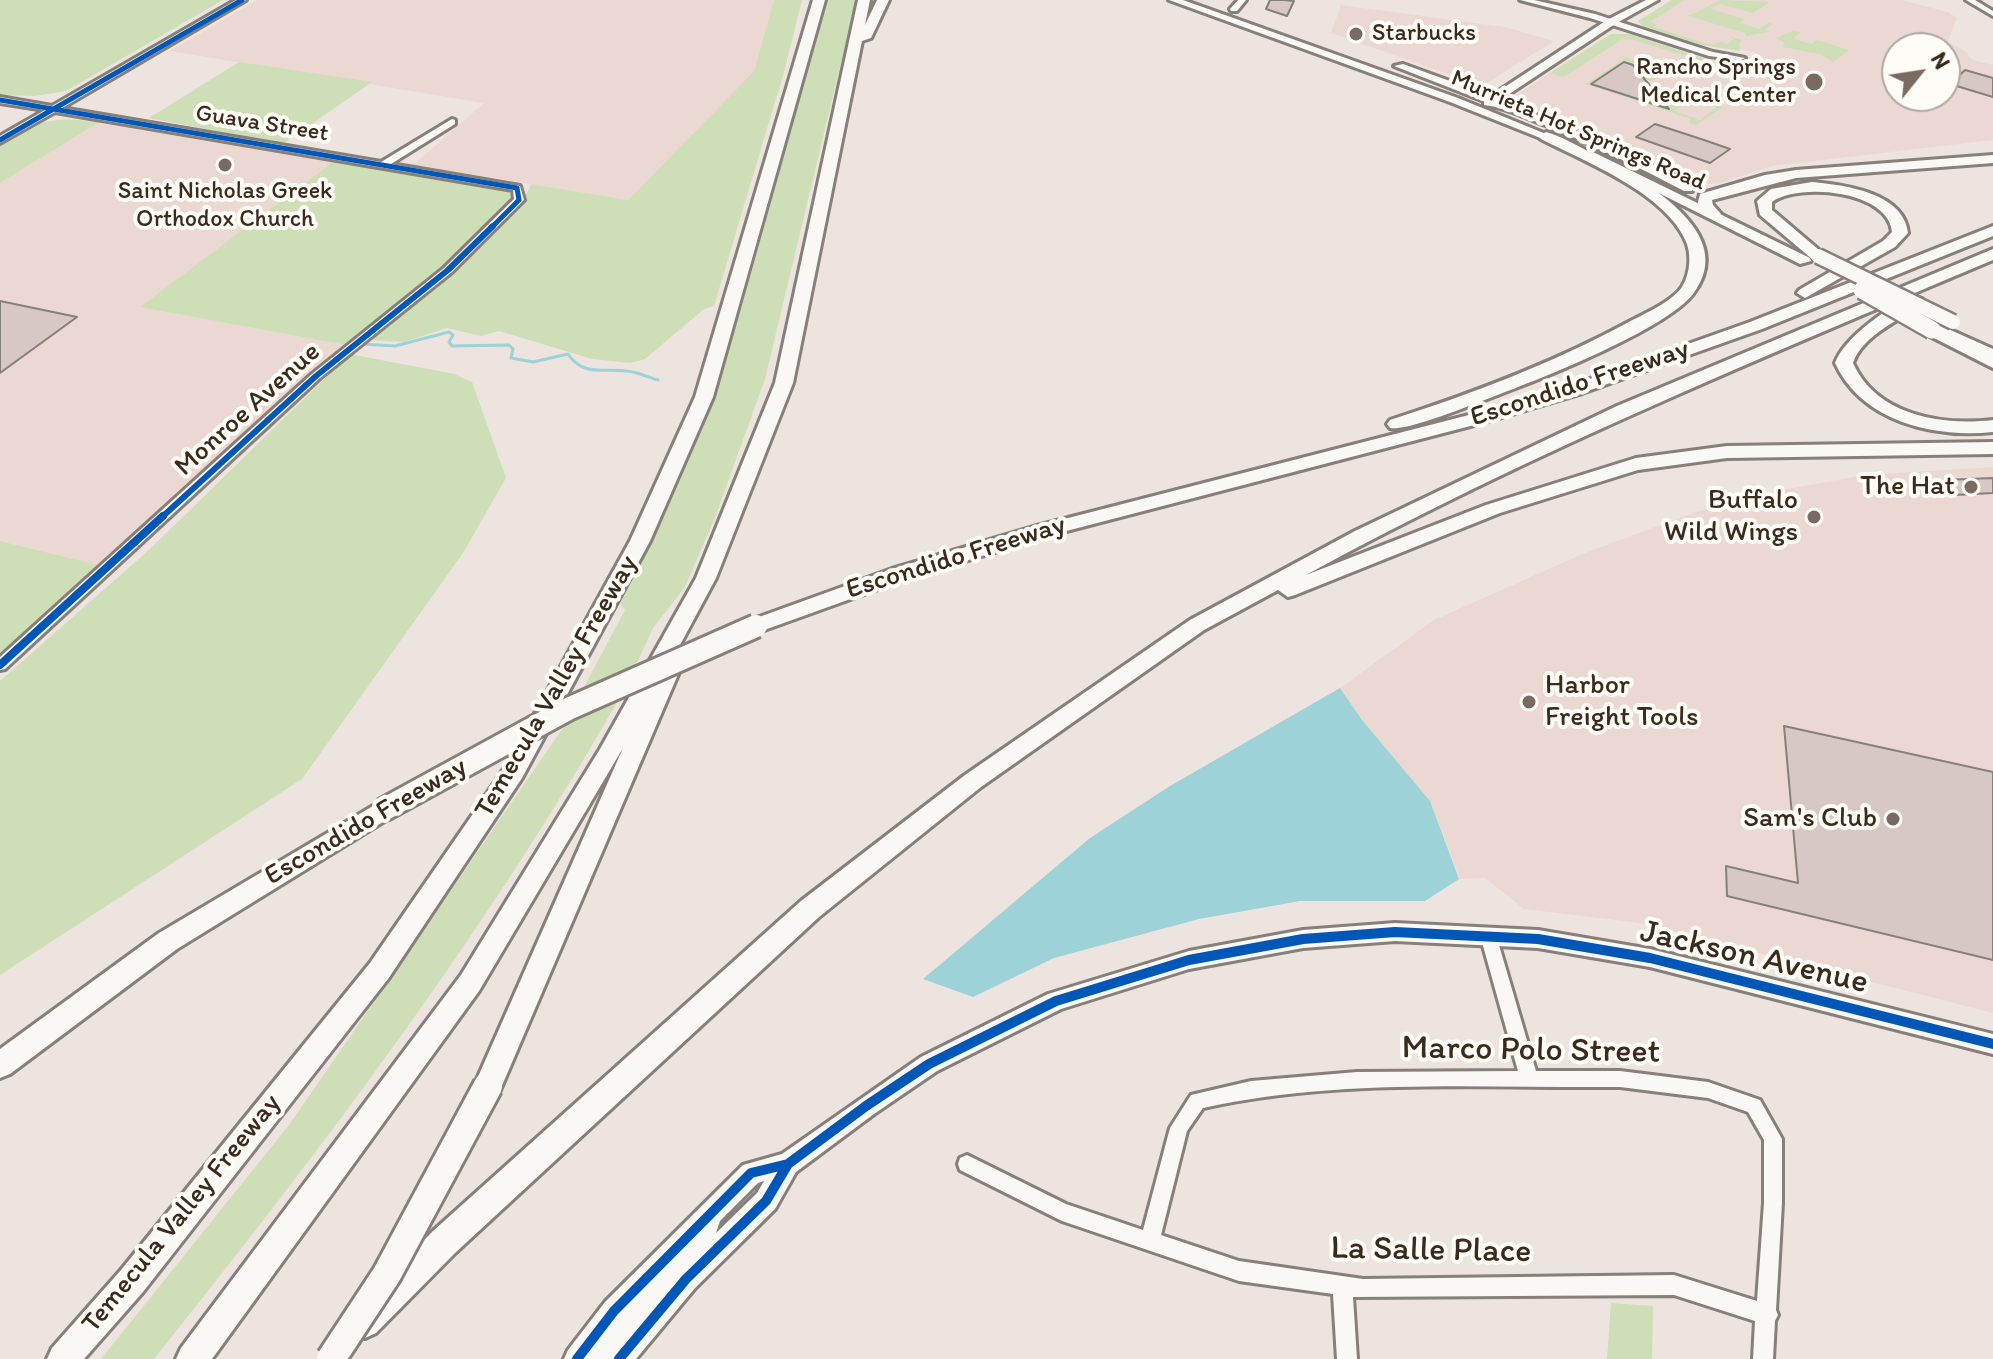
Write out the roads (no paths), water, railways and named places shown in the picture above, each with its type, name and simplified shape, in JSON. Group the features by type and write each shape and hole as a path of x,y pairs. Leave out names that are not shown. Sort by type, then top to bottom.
{"highway":[{"name":"Temecula Valley Freeway","path":"63,1359 132,1281 379,971 514,772 640,541 704,397 811,31 817,0"},
{"path":"330,1359 387,1274 488,1086 648,724 784,383 864,0"},
{"path":"851,53 862,44 883,0"},
{"path":"1134,505 1499,389 1613,339 1670,306 1685,293 1695,278 1698,260 1685,227 1650,194 1546,136"},
{"path":"1713,214 1705,206 1705,197 1770,178 1993,159"},
{"path":"1755,326 1785,303 1889,244 1900,233 1899,221 1880,205 1843,191 1799,186 1772,193 1764,201 1765,212 1812,259"},
{"name":"Escondido Freeway","path":"0,1065 168,941 383,810 568,709 634,677 756,626 903,572 1134,505 1515,408 1639,369 1993,231"},
{"name":"Escondido Freeway","path":"330,1359 444,1242 810,909 973,781 1197,625 1362,536 1610,417 1993,254"},
{"path":"1993,264 1917,301 1876,327 1852,346 1844,363 1857,388 1878,403 1907,417 1949,427 1993,426"},
{"path":"1862,290 1993,363"},
{"path":"1197,625 1493,509 1636,464 1727,452 1993,448"},
{"path":"192,1359 470,983 608,755 706,578"}],"main road":[{"name":"Murrieta Hot Springs Road","path":"1174,0 1546,136 1993,342"},
{"path":"1190,0 1216,9 1234,9"},
{"path":"1208,0 1349,49"},
{"path":"1479,109 1611,22 1653,0"},
{"name":"Murrieta Hot Springs Road","path":"1385,61 1493,100 1617,151 1705,197 1862,290"},
{"path":"1935,329 1993,354"},
{"name":"Jackson Avenue","path":"577,1359 614,1311 751,1173 788,1164 929,1064 1056,1001 1189,960 1303,939 1395,932 1538,939 1650,958 1993,1044"},
{"name":"Jackson Avenue","path":"619,1359 686,1279 766,1201 788,1164"},
{"path":"597,1359 700,1242 712,1210"}],"street":[{"path":"0,140 242,0"},
{"path":"1234,9 1242,0"},
{"path":"1524,0 1611,22 1712,54 1741,58"},
{"path":"1970,0 1993,14"},
{"name":"Guava Street","path":"0,100 517,188"},
{"path":"384,164 452,122"},
{"name":"Monroe Avenue","path":"0,665 316,376 448,270 519,200 517,188"},
{"path":"1488,935 1529,1078"},
{"name":"Marco Polo Street","path":"1150,1241 1179,1128 1197,1101 1251,1089 1357,1080 1620,1079 1708,1090 1754,1106 1773,1139 1768,1315 1763,1359"},
{"name":"La Salle Place","path":"967,1164 1062,1212 1239,1271 1363,1289 1674,1285 1768,1315"},
{"path":"1342,1286 1347,1359"}],"water":[{"path":"1340,688 1362,720 1430,801 1459,879 1425,901 1300,901 1199,919 1054,958 973,997 923,979 1090,838 1170,786"}],"waterway":[{"path":"361,344 395,346 449,332 453,335 449,342 452,346 509,345 513,349 511,358 533,362 568,354 587,369 631,372 658,380"}],"place":[{"name":"Starbucks","path":"1356,34"},
{"name":"Rancho Springs Medical Center","path":"1814,82"},
{"name":"Saint Nicholas Greek Orthodox Church","path":"225,165"},
{"name":"The Hat","path":"1971,487"},
{"name":"Buffalo Wild Wings","path":"1814,517"},
{"name":"Harbor Freight Tools","path":"1529,702"},
{"name":"Sam's Club","path":"1893,819"}]}
